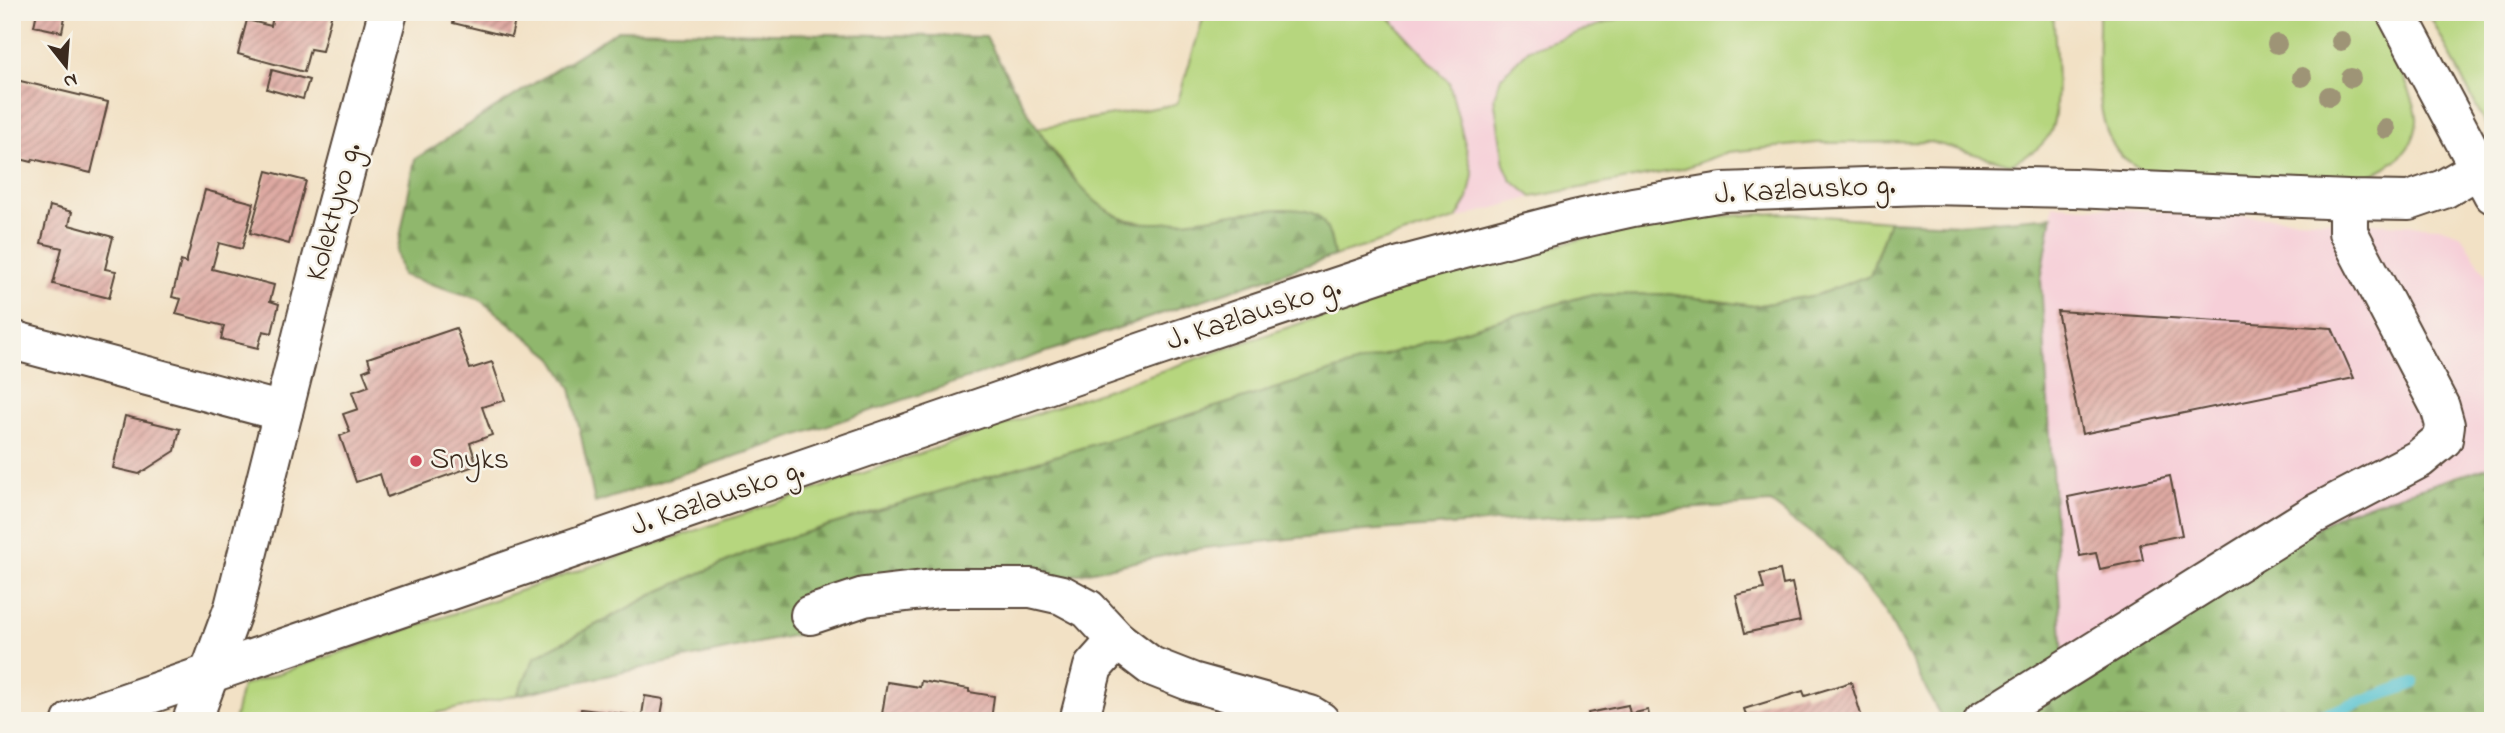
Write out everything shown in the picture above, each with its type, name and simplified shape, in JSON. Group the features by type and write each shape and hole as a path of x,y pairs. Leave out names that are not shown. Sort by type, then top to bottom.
{"main road":[{"name":"Kolektyvo g.","path":"192,721 234,607 388,12"},
{"path":"2396,12 2486,181"},
{"name":"J. Kazlausko g.","path":"72,721 1400,266 1574,219 1723,192 1830,187 1924,185 2074,188 2409,201 2444,189 2486,181"},
{"path":"1983,721 2312,515 2419,459 2444,439 2445,425 2440,407 2348,232 2348,200"},
{"path":"12,340 283,412"},
{"path":"810,615 864,597 941,588 1031,588 1062,594 1088,609 1117,639 1151,666 1192,682 1310,715 1320,721"},
{"path":"1079,721 1093,667 1117,639"}],"shaded area":[{"path":"1384,12 1903,12 1540,195 1456,219 1468,199 1449,82"},
{"path":"2053,205 2439,227 2461,235 2493,286 2493,465 2449,477 2063,675 2041,280"}],"green space":[{"path":"1205,12 1384,12 1449,82 1473,175 1468,199 1456,219 1334,256 1330,236 1148,224 1121,218 1088,197 1037,128 1177,104"},
{"path":"1637,12 2053,12 2057,76 2053,125 2049,135 2037,149 2010,164 1931,142 1817,143 1728,152 1682,169 1532,197 1511,180 1504,164 1494,97 1501,77 1529,49"},
{"path":"2099,12 2370,12 2412,97 2417,121 2415,134 2403,154 2394,162 2373,174 2350,182 2143,172 2121,156 2111,142 2105,125 2099,88"},
{"path":"2428,12 2490,12 2493,16 2493,139"},
{"path":"618,30 986,37 1027,111 1062,164 1081,187 1121,218 1141,223 1166,223 1255,211 1304,210 1319,217 1325,225 1334,256 595,503 571,388 552,357 479,299 402,275 397,253 415,159"},
{"path":"1782,213 1889,221 1870,275 1817,295 1754,306 1668,294 1589,295 1502,319 762,546 660,591 535,657 517,695 401,721 234,721 242,686 1447,273 1586,238 1691,218"},
{"path":"2052,216 2041,280 2064,675 2342,513 2493,465 2493,721 1943,721 1885,611 1837,553 1771,503 1363,531 1195,549 517,695 535,657 660,591 762,546 1502,319 1589,295 1668,294 1754,306 1817,295 1870,275 1889,221 1960,224"}],"building":[{"path":"37,12 66,12 62,32 34,26"},
{"path":"274,12 332,12 322,51 310,49 304,72 238,54 247,20 271,26"},
{"path":"455,12 517,12 511,37 453,23"},
{"path":"272,70 309,80 303,99 267,89"},
{"path":"12,79 108,102 91,173 33,159 32,162 12,157"},
{"path":"267,171 306,181 289,244 250,233"},
{"path":"205,190 254,203 242,249 219,243 212,269 274,285 270,301 279,304 272,333 263,331 258,348 221,339 224,326 176,314 181,299 172,297 181,261 186,263"},
{"path":"50,206 72,212 69,225 113,237 105,269 116,271 109,298 53,284 62,248 41,243"},
{"path":"2057,311 2332,328 2354,378 2082,434"},
{"path":"456,328 470,369 492,362 505,400 482,407 492,435 470,443 477,465 387,497 380,474 356,482 340,436 350,432 343,414 358,409 352,392 369,386 363,371 371,368 368,358"},
{"path":"125,416 180,429 175,451 139,474 113,468"},
{"path":"2170,476 2182,535 2140,544 2143,560 2100,569 2096,553 2080,556 2068,497"},
{"path":"1780,570 1783,585 1792,583 1800,621 1745,633 1736,595 1764,589 1760,574"},
{"path":"921,681 994,696 991,721 881,721 887,682 920,687"},
{"path":"1851,682 1863,721 1748,721 1744,709 1803,691 1805,696"},
{"path":"645,696 664,699 660,721 641,721"},
{"path":"1628,705 1630,714 1648,710 1650,721 1590,721 1588,713"},
{"path":"581,709 637,716 637,721 579,721"}],"waterway":[{"path":"2259,721 2324,715 2414,683"}],"place":[{"name":"Snyks","path":"416,461"}]}
